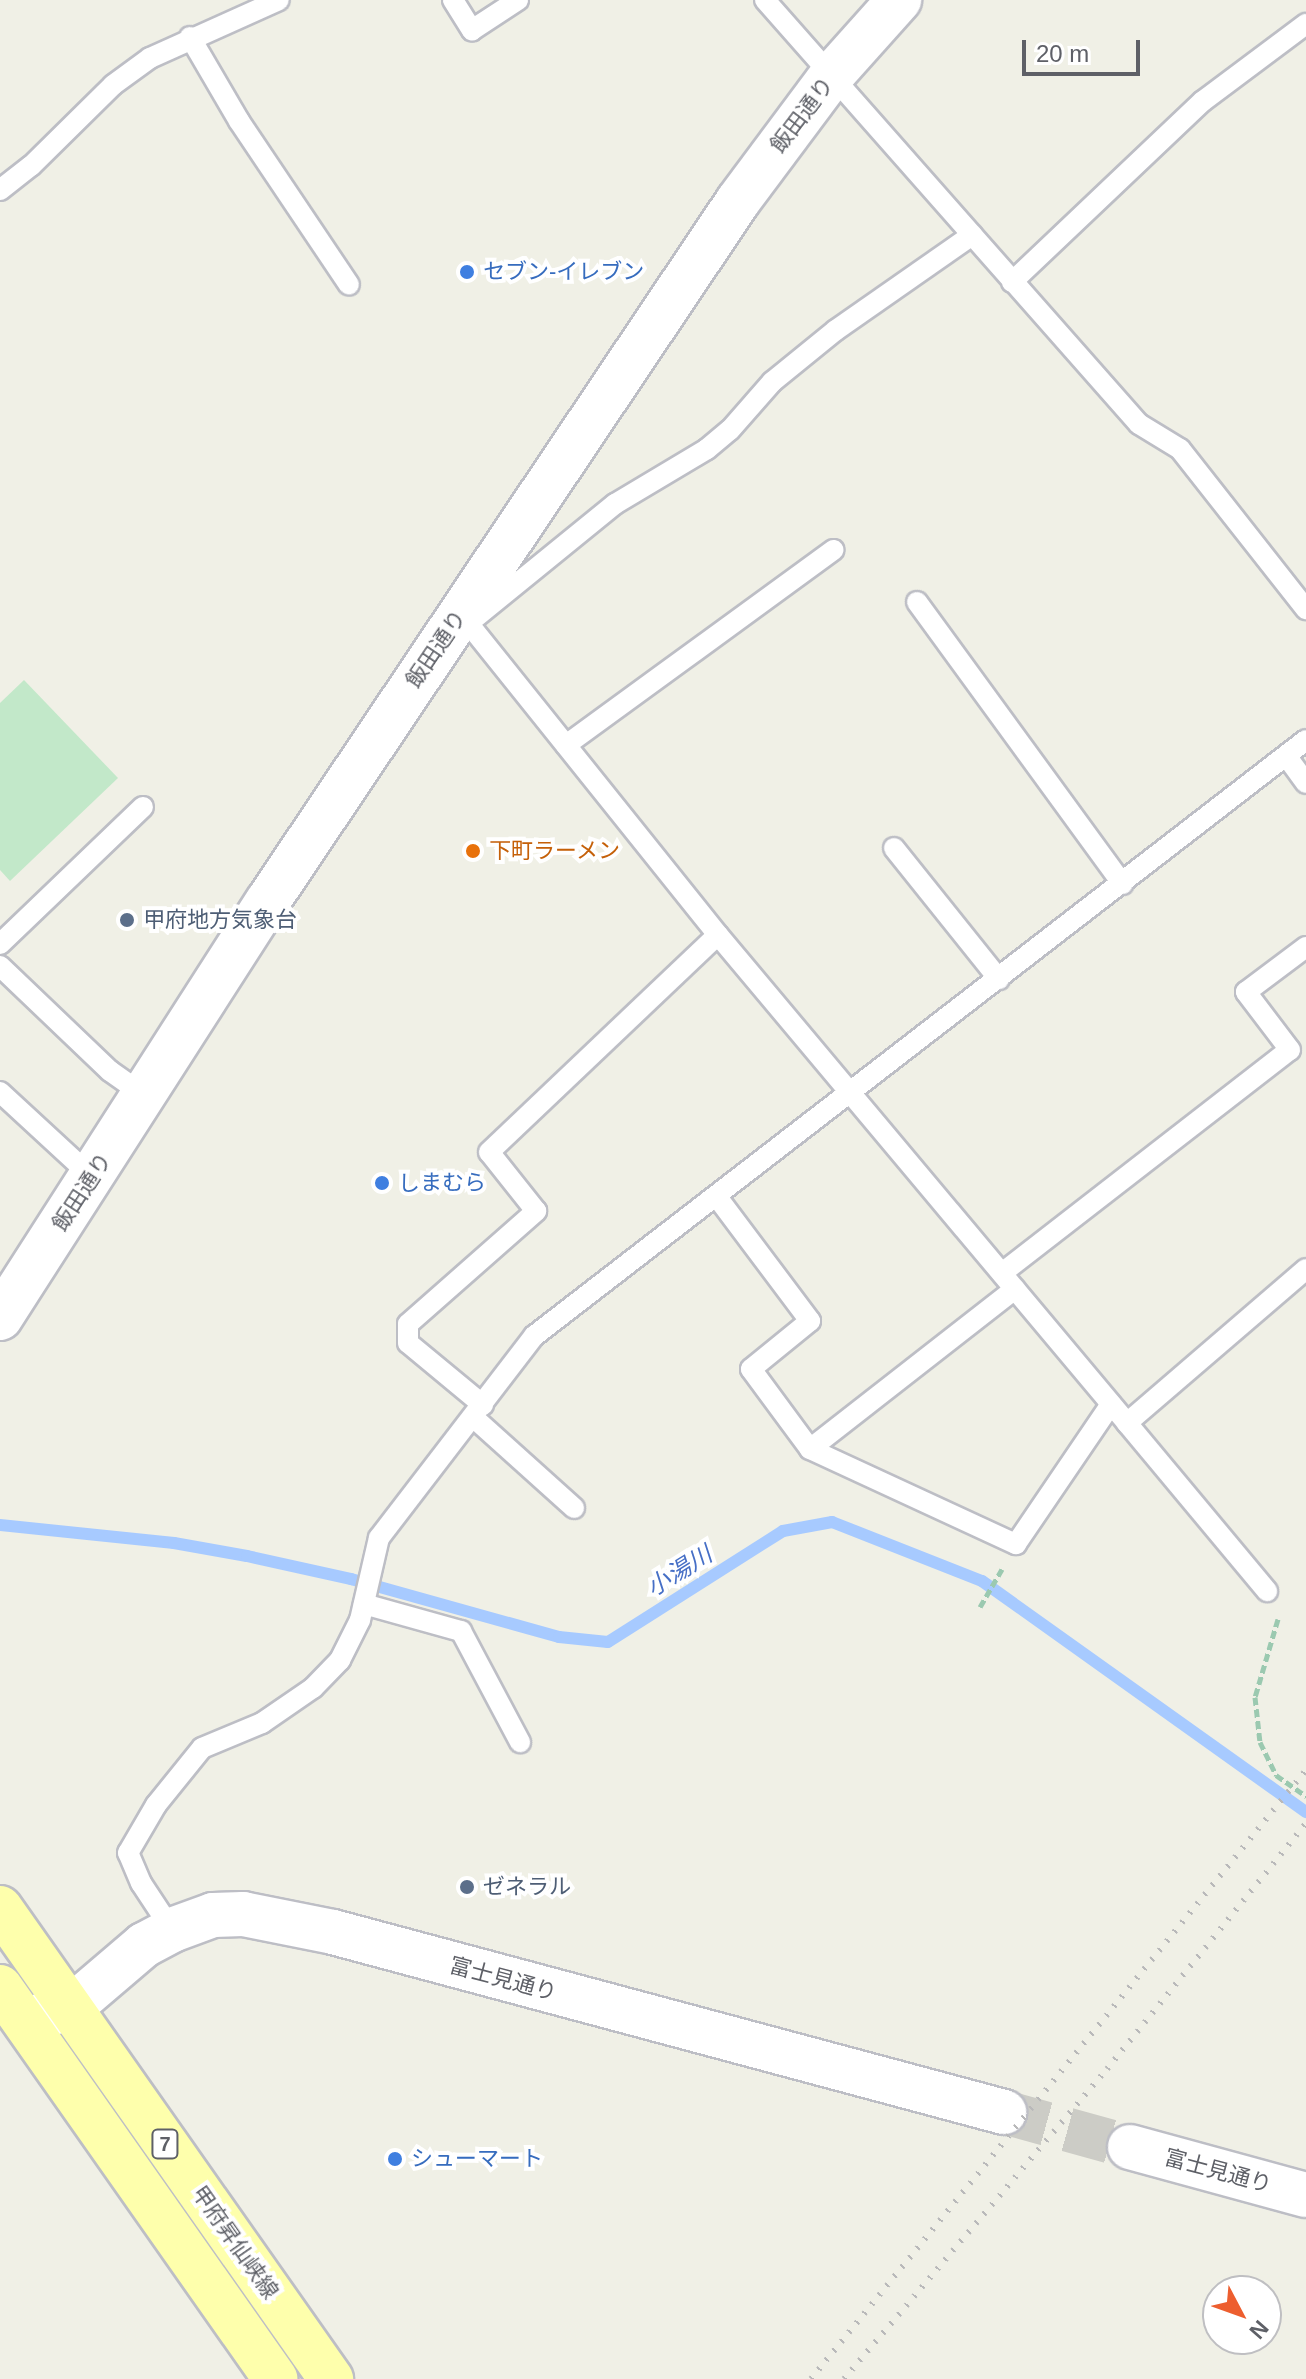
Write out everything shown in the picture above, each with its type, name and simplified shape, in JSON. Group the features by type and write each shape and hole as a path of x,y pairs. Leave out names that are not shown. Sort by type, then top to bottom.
{"main road":[{"name":"飯田通り","path":"0,1318 268,901 464,618 751,183 832,75 899,0"},
{"name":"甲府昇仙峡線","path":"0,1908 331,2379"},
{"name":"富士見通り","path":"11,2012 69,2009 144,1945 172,1930 213,1915 243,1914 282,1920 1004,2112"},
{"name":"甲府昇仙峡線","path":"11,2012 275,2379"},
{"name":"富士見通り","path":"1130,2147 1306,2195"}],"lane":[{"path":"0,190 31,166 113,85 150,58 190,37 279,0"},
{"path":"453,0 472,30 518,0"},
{"path":"765,0 1139,424 1180,449 1306,609"},
{"path":"1012,282 1203,101 1306,24"},
{"path":"190,37 239,121 349,285"},
{"path":"972,235 836,330 772,382 718,440 615,504 464,618 718,935 1267,1591"},
{"path":"566,745 833,550"},
{"path":"917,602 1123,884"},
{"path":"172,1930 141,1883 128,1853 156,1805 202,1748 262,1723 313,1688 340,1660 364,1602 379,1538 534,1336 852,1094 1306,740"},
{"path":"1287,757 1306,783"},
{"path":"0,944 143,807"},
{"path":"894,848 999,979"},
{"path":"574,1508 408,1343 408,1324 536,1211 489,1152 718,935"},
{"path":"810,1449 1290,1050 1246,992 1306,947"},
{"path":"0,966 110,1071 144,1095"},
{"path":"0,1092 92,1177"},
{"path":"717,1197 810,1321 751,1369 810,1449 1016,1544 1111,1404"},
{"path":"1127,1423 1306,1269"},
{"path":"364,1602 461,1631 520,1742"}],"path":[{"path":"980,1607 1004,1564"},
{"path":"1267,1591 1281,1609 1255,1697 1260,1742 1276,1775 1306,1796"}],"green space":[{"path":"24,680 118,778 10,881 0,870 0,703"}],"waterway":[{"name":"小湯川","path":"0,1525 174,1543 247,1556 351,1579 559,1637 608,1642 783,1531 832,1522 982,1581 1306,1812"}],"tunnel":[{"path":"1004,2112 1130,2147"}],"railway":[{"path":"811,2379 1306,1770"},
{"path":"844,2379 1107,2069 1306,1823"}],"place":[{"name":"セブン-イレブン","path":"467,272"},
{"name":"下町ラーメン","path":"473,851"},
{"name":"甲府地方気象台","path":"127,920"},
{"name":"しまむら","path":"382,1183"},
{"name":"ゼネラル","path":"467,1887"},
{"name":"シューマート","path":"395,2159"}]}
